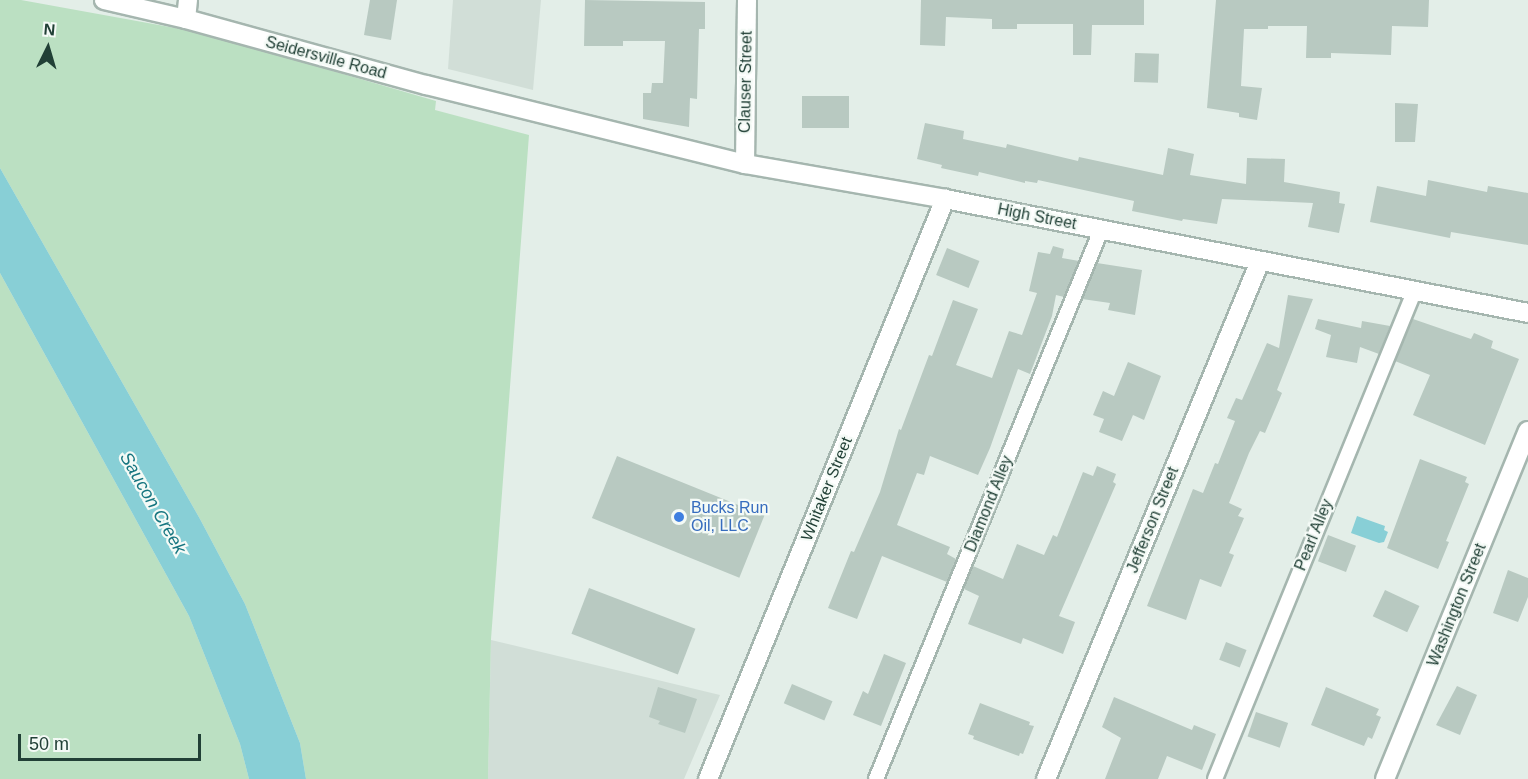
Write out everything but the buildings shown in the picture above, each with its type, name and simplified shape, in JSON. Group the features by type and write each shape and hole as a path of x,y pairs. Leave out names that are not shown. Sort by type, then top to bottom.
{"street":[{"name":"Seidersville Road","path":"104,0 186,19 548,114"},
{"path":"186,19 188,0"},
{"name":"Clauser Street","path":"745,164 747,0"},
{"name":"High Street","path":"548,114 745,164 945,199 1528,313"},
{"name":"Whitaker Street","path":"708,779 945,199"},
{"name":"Jefferson Street","path":"1046,779 1260,261"},
{"name":"Washington Street","path":"1385,779 1526,442"}],"lane":[{"name":"Diamond Alley","path":"876,779 1101,230"},
{"name":"Pearl Alley","path":"1215,779 1414,292"}],"shaded area":[{"path":"453,0 541,0 533,90 448,69"},
{"path":"491,640 720,695 684,779 488,779"}],"green space":[{"path":"0,0 21,0 203,33 436,101 435,110 529,135 491,639 488,779 306,779 300,743 245,604 200,519 0,168"},
{"path":"0,273 189,616 240,744 249,779 0,779"}],"water":[{"name":"Saucon Creek","path":"0,168 200,519 245,604 300,743 306,779 249,779 240,744 189,616 0,273"},
{"path":"1357,516 1385,526 1384,530 1388,532 1384,542 1379,543 1351,533"}],"place":[{"name":"Bucks Run Oil, LLC","path":"679,517"}]}
